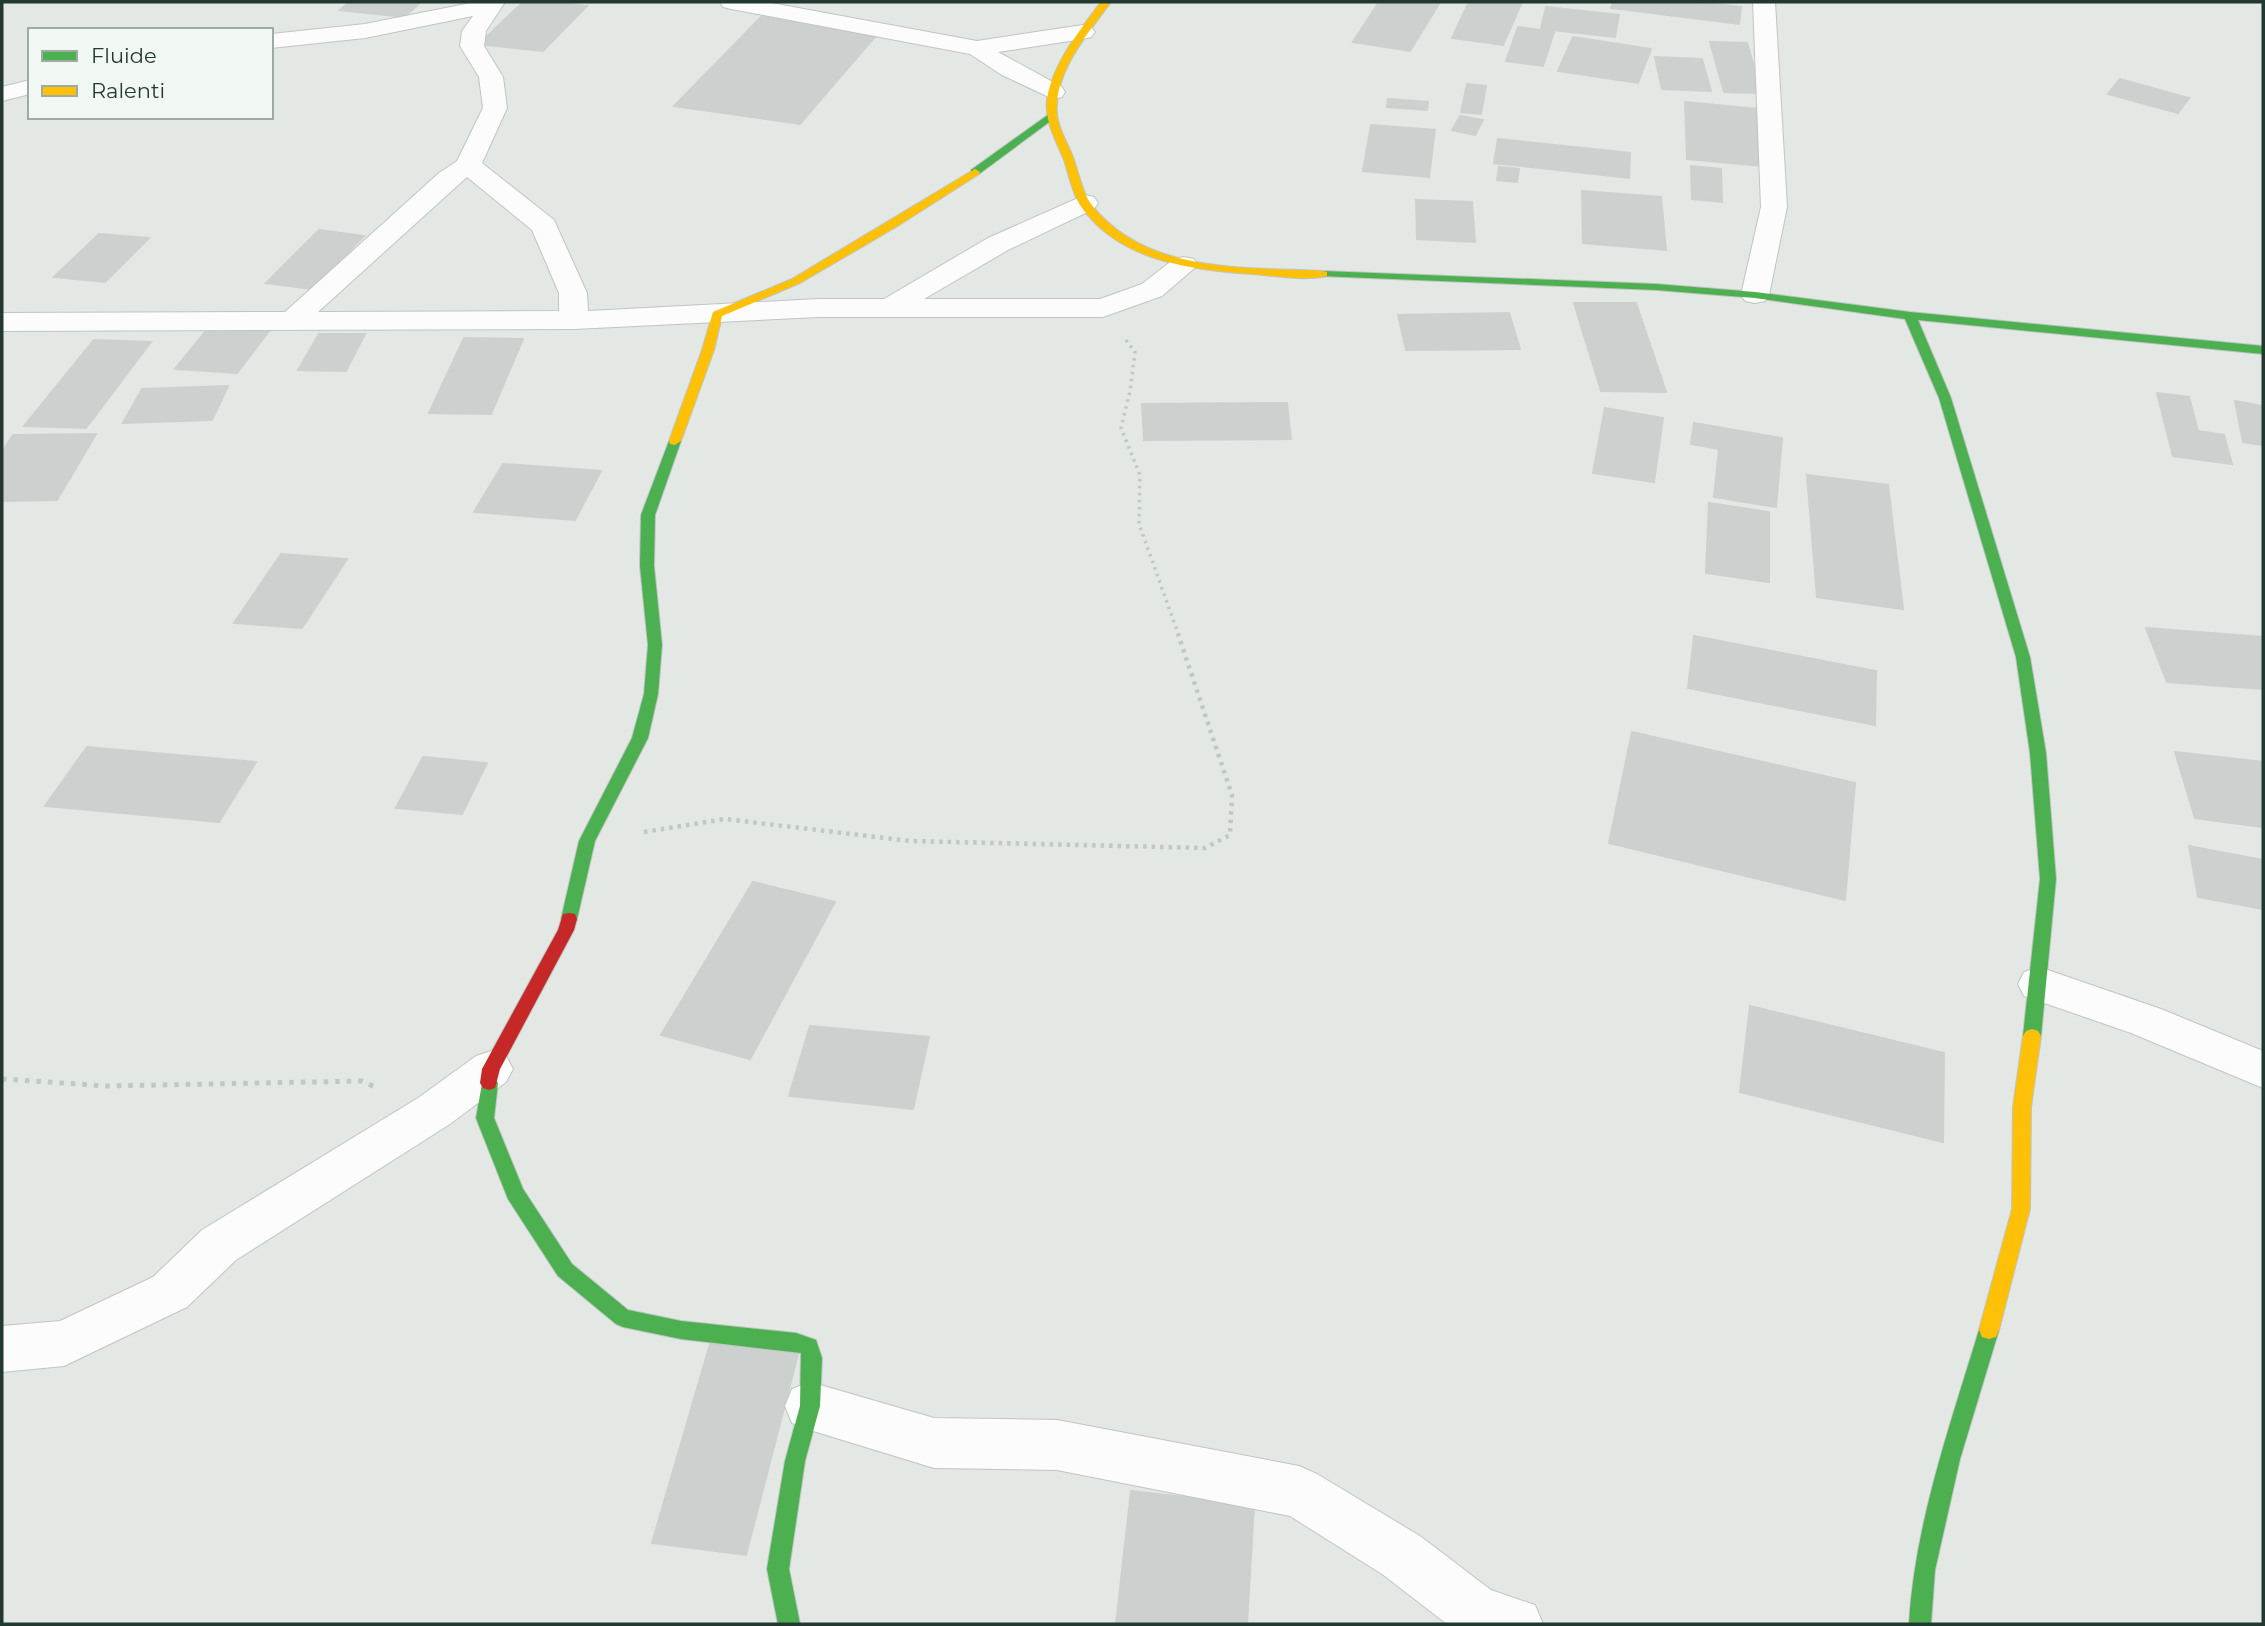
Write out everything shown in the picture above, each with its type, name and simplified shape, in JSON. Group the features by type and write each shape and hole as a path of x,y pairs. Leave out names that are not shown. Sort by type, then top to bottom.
{"street":[{"path":"731,2 978,48 1083,32"},
{"path":"717,314 796,281 972,174 1053,104 1083,32 1106,2"},
{"path":"1755,295 1774,207 1764,2"},
{"path":"273,41 365,31 494,3"},
{"path":"290,323 448,179 468,165 495,108 491,77 472,46 474,32 494,3"},
{"path":"978,48 1053,104 1085,203 1106,227 1145,251 1184,265 1345,276 1494,279 1755,295 1910,317 2263,350"},
{"path":"2,94 28,88"},
{"path":"468,165 544,226 573,293 574,320"},
{"path":"887,310 998,244 1085,203"},
{"path":"2,322 574,320 818,308 1103,308 1152,290 1184,265"},
{"path":"717,314 708,350 648,515 647,566 655,645 651,694 640,738 587,841 566,930 491,1069 485,1118 515,1193 565,1270 623,1318 681,1330 796,1342 808,1347 812,1358 810,1406 795,1461 778,1569 789,1624"},
{"path":"1910,317 1945,398 2022,657 2038,753 2048,879 2039,984 2022,1107 2021,1209 1992,1322 1950,1459 1924,1570 1920,1624"},
{"path":"2039,984 2146,1021 2263,1070"},
{"path":"2,1349 64,1343 170,1292 219,1245 434,1111 491,1069"},
{"path":"810,1406 934,1443 1057,1445 1299,1492 1401,1555 1487,1620"}],"path":[{"path":"587,841 725,819 910,841 1205,848 1230,835 1232,795 1209,718 1139,524 1140,475 1121,428 1130,391 1135,352 1103,308"},
{"path":"2,1079 107,1086 362,1081 434,1111"}],"building":[{"path":"350,2 421,2 404,17 340,10"},
{"path":"523,2 587,6 543,51 479,44"},
{"path":"1379,2 1440,2 1410,51 1353,42"},
{"path":"1469,2 1522,2 1503,45 1452,38"},
{"path":"1613,2 1698,2 1741,7 1739,24 1611,8"},
{"path":"1546,7 1619,15 1615,37 1541,29"},
{"path":"761,17 879,32 800,124 674,106"},
{"path":"1518,27 1554,32 1543,66 1506,61"},
{"path":"1573,37 1651,49 1638,83 1558,71"},
{"path":"1710,42 1747,43 1762,93 1724,92"},
{"path":"1655,57 1702,59 1711,91 1662,89"},
{"path":"2120,79 2189,98 2178,113 2108,94"},
{"path":"1467,84 1486,86 1481,114 1461,112"},
{"path":"1388,99 1428,102 1427,110 1387,107"},
{"path":"1685,102 1757,109 1762,166 1687,159"},
{"path":"1460,116 1483,120 1475,135 1452,130"},
{"path":"1371,125 1435,130 1429,177 1363,171"},
{"path":"1498,139 1630,153 1629,178 1494,163"},
{"path":"1691,166 1721,169 1722,202 1692,199"},
{"path":"1499,167 1519,169 1517,182 1497,180"},
{"path":"1582,191 1661,197 1666,250 1583,243"},
{"path":"1416,200 1472,202 1475,242 1417,239"},
{"path":"319,230 364,236 312,289 266,283"},
{"path":"99,234 149,238 105,282 54,277"},
{"path":"1574,303 1636,303 1666,392 1601,391"},
{"path":"1509,313 1520,349 1406,350 1398,315"},
{"path":"209,327 269,331 237,373 175,369"},
{"path":"319,334 365,334 346,371 298,370"},
{"path":"464,338 523,339 491,414 429,413"},
{"path":"94,340 151,342 86,428 24,426"},
{"path":"228,386 212,420 123,423 142,389"},
{"path":"2157,393 2189,397 2198,431 2224,435 2232,464 2173,456"},
{"path":"2235,401 2263,406 2263,445 2243,442"},
{"path":"1287,403 1291,439 1144,440 1142,404"},
{"path":"1605,408 1663,418 1654,482 1593,473"},
{"path":"1694,423 1782,438 1776,507 1714,497 1719,449 1691,444"},
{"path":"96,434 57,500 2,501 2,452 13,435"},
{"path":"503,464 601,471 575,520 474,512"},
{"path":"1807,475 1888,485 1903,609 1817,597"},
{"path":"1709,503 1769,512 1769,582 1706,573"},
{"path":"281,554 347,559 302,628 234,623"},
{"path":"2146,628 2263,637 2263,689 2167,682"},
{"path":"1694,636 1876,671 1875,725 1688,688"},
{"path":"1632,732 1855,783 1845,900 1609,843"},
{"path":"87,747 256,762 219,822 45,806"},
{"path":"2175,752 2263,762 2263,827 2195,818"},
{"path":"423,757 487,763 462,814 396,808"},
{"path":"2189,846 2263,860 2263,909 2198,897"},
{"path":"753,882 835,902 750,1059 661,1035"},
{"path":"1750,1006 1944,1053 1943,1142 1740,1092"},
{"path":"810,1026 929,1037 913,1109 789,1096"},
{"path":"710,1344 798,1354 746,1555 652,1543"},
{"path":"1131,1491 1254,1505 1247,1624 1116,1624"}],"traffic: fast":[{"path":"975,172 1052,115"},
{"path":"1323,274 1656,287 1755,295 1910,316 2263,350"},
{"path":"1910,316 1945,398 2023,657 2038,753 2048,879 2032,1036"},
{"path":"569,919 587,841 640,738 651,694 655,645 647,566 648,515 675,441"},
{"path":"489,1083 485,1118 515,1193 565,1270 623,1318 681,1330 796,1342 809,1347 812,1358 810,1406 795,1461 778,1569 789,1624"},
{"path":"1920,1624 1924,1570 1950,1459 1989,1330"}],"traffic: slow":[{"path":"1106,2 1069,56 1061,71 1052,101 1055,126 1086,205 1108,229 1134,246 1163,258 1227,269 1323,274"},
{"path":"675,441 708,350 717,314 796,281 975,172"},
{"path":"1989,1330 2021,1209 2022,1107 2032,1036"}],"traffic: jam":[{"path":"489,1083 491,1069 566,930 569,919"}]}
